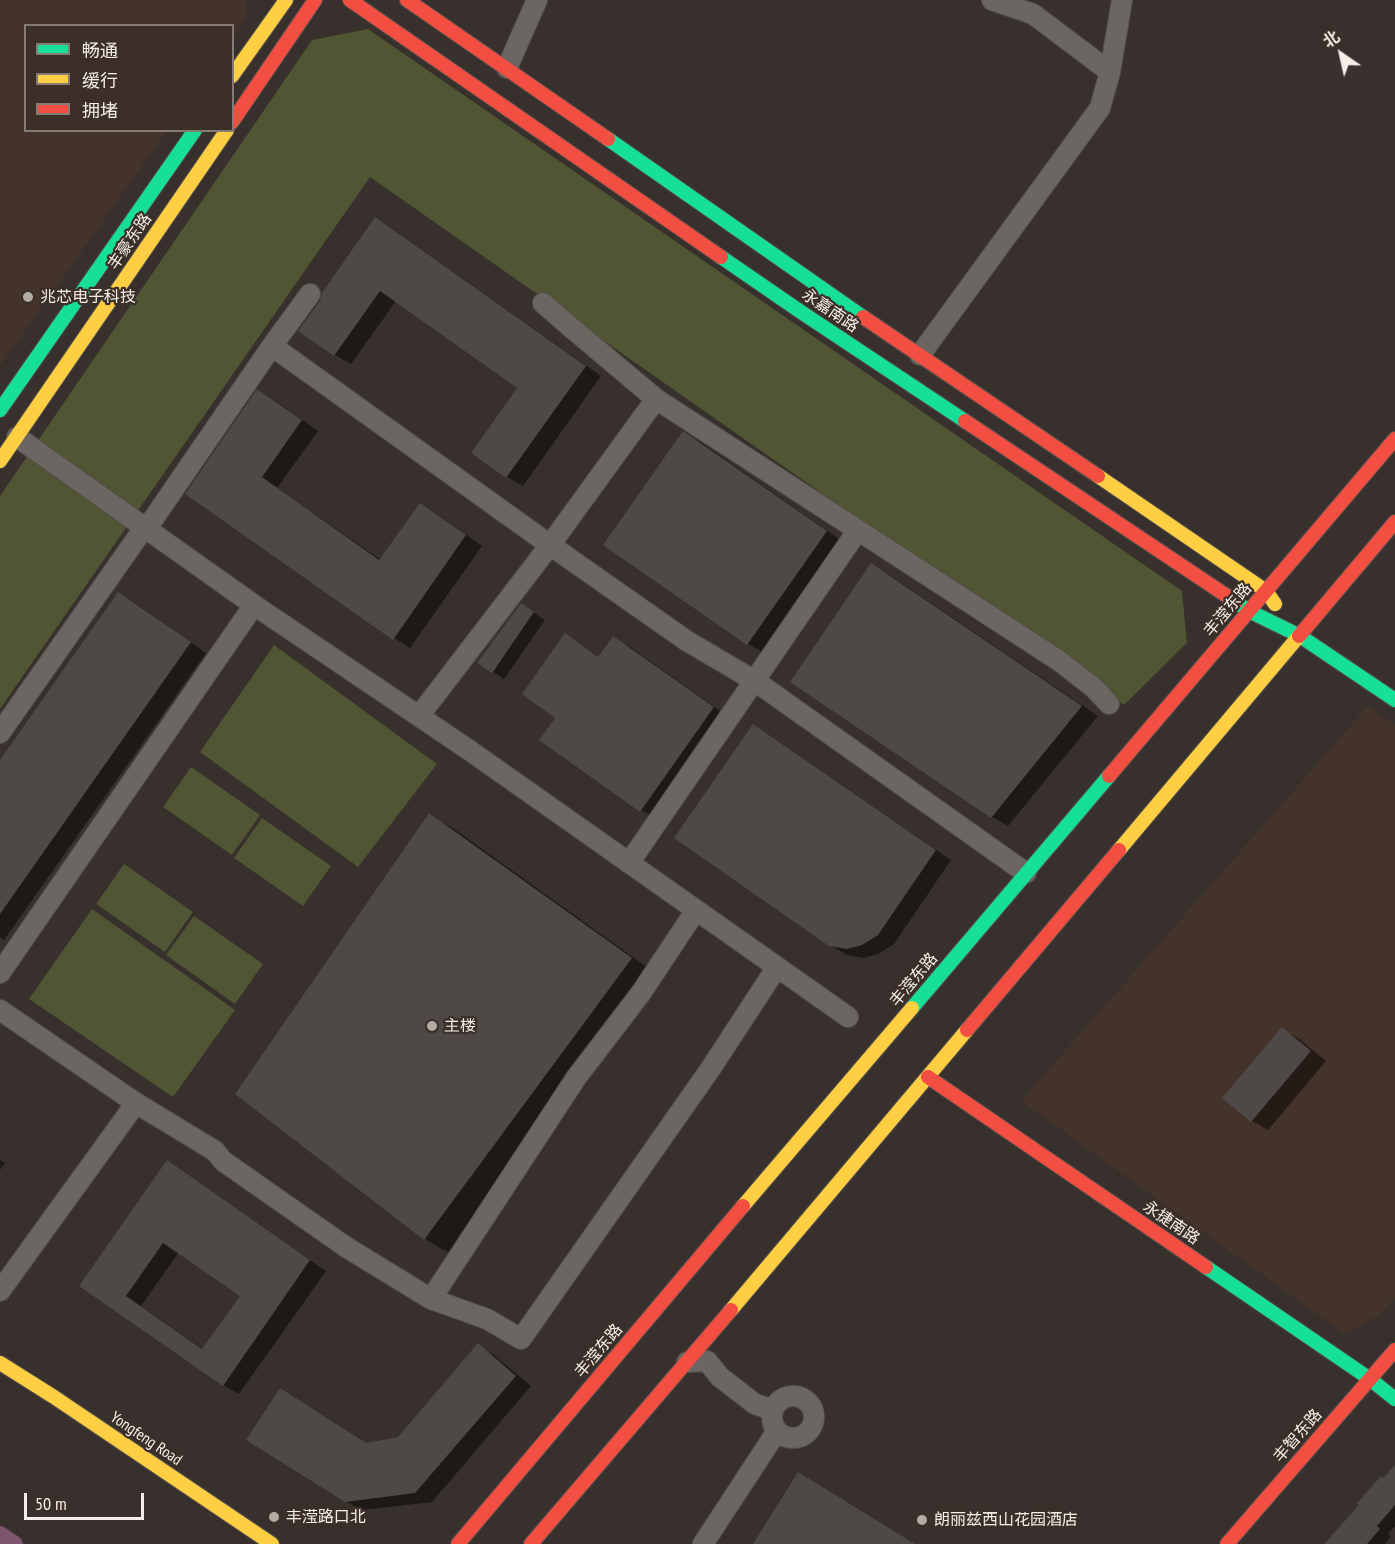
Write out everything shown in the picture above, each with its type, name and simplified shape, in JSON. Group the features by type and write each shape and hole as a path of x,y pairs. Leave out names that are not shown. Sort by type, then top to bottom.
{"street":[{"path":"234,73 285,0"},
{"path":"234,119 315,0"},
{"name":"永嘉南路","path":"350,0 801,312 1249,611 1300,636 1395,700"},
{"name":"永嘉南路","path":"407,0 818,286 1266,591 1300,636"},
{"path":"507,68 537,0"},
{"path":"992,0 1033,14 1110,72"},
{"path":"920,355 1100,108 1110,72 1122,0"},
{"name":"丰豪东路","path":"0,410 194,132"},
{"name":"丰豪东路","path":"0,462 226,132"},
{"path":"0,734 310,294"},
{"path":"543,303 656,399 1061,662 1094,688 1109,704"},
{"path":"272,346 687,641 754,681 1026,873"},
{"path":"419,716 550,545 656,399"},
{"path":"17,437 254,605 419,716 848,1017"},
{"name":"丰滢东路","path":"458,1544 1395,439"},
{"path":"531,1544 1395,522"},
{"path":"629,863 858,530"},
{"path":"0,973 254,605"},
{"path":"431,1299 576,1078 641,993 696,910"},
{"path":"0,1010 136,1102 215,1152 223,1161 346,1247 431,1299 487,1319 521,1339 711,1068 777,967"},
{"name":"永捷南路","path":"928,1077 1395,1398"},
{"path":"0,1291 136,1102"},
{"name":"丰智东路","path":"1227,1544 1395,1350"},
{"path":"687,1362 707,1361 720,1377 755,1404 773,1410"},
{"name":"Yongfeng Road","path":"0,1363 272,1544"},
{"path":"794,1396 806,1400 814,1411 815,1417 810,1431 797,1438 790,1438 777,1431 772,1418 776,1404 794,1396"},
{"path":"703,1544 777,1431"}],"shaded area":[{"path":"0,0 246,0 247,16 234,36 234,24 24,24 24,132 166,132 0,366"},
{"path":"1368,706 1395,725 1395,1298 1380,1314 1346,1335 1021,1101"}],"green space":[{"path":"368,29 1182,591 1187,643 1124,705 370,177 0,709 0,496 312,40"},
{"path":"274,645 437,764 358,867 200,752"},
{"path":"191,767 260,815 232,855 163,807"},
{"path":"262,818 331,866 303,906 234,858"},
{"path":"124,864 193,912 165,952 96,904"},
{"path":"92,909 235,1010 173,1097 29,999"},
{"path":"194,916 263,964 235,1004 166,955"}],"building":[{"path":"375,217 586,366 506,478 471,453 517,388 380,291 334,356 298,331"},
{"path":"257,389 302,420 262,477 379,560 420,503 466,535 393,640 185,494"},
{"path":"683,431 827,531 747,645 603,545"},
{"path":"871,563 1082,706 991,818 790,682"},
{"path":"118,592 191,642 0,914 0,760"},
{"path":"521,603 534,612 492,673 477,663"},
{"path":"565,633 598,657 613,636 714,707 640,812 539,740 555,718 522,694"},
{"path":"753,724 936,850 878,935 862,945 847,949 829,946 674,838"},
{"name":"主楼","path":"429,813 632,958 424,1240 235,1094"},
{"path":"1282,1027 1311,1051 1251,1122 1222,1098"},
{"path":"167,1160 310,1260 223,1386 79,1286","holes":["163,1243 240,1296 202,1349 126,1296"]},
{"path":"478,1343 516,1376 415,1493 345,1502 246,1440 280,1388 366,1443 398,1437"},
{"path":"1395,1465 1395,1505 1377,1526 1380,1529 1367,1544 1324,1544 1381,1476 1383,1478"},
{"path":"798,1472 915,1544 753,1544"}],"waterway":[{"path":"0,1534 15,1544"}],"traffic: fast":[{"path":"0,410 194,132"},
{"path":"608,139 863,317"},
{"path":"721,257 965,421"},
{"path":"1236,602 1249,611 1300,636 1395,700"},
{"path":"912,1008 1109,776"},
{"path":"1206,1267 1370,1379 1395,1399"}],"traffic: slow":[{"path":"234,73 286,0"},
{"path":"0,461 226,132"},
{"path":"1098,476 1266,591 1275,604"},
{"path":"1119,850 1299,636"},
{"path":"743,1206 912,1008"},
{"path":"731,1310 967,1030"},
{"path":"0,1363 272,1544"}],"traffic: jam":[{"path":"234,119 315,0"},
{"path":"350,0 721,257"},
{"path":"407,0 608,139"},
{"path":"863,317 1098,476"},
{"path":"965,421 1236,602"},
{"path":"1109,776 1395,439"},
{"path":"1299,636 1395,522"},
{"path":"967,1030 1119,850"},
{"path":"928,1077 1206,1267"},
{"path":"458,1544 743,1206"},
{"path":"531,1544 731,1310"},
{"path":"1227,1544 1395,1350"}],"place":[{"name":"兆芯电子科技","path":"28,297"},
{"name":"主楼","path":"432,1026"},
{"name":"丰滢路口北","path":"274,1517"},
{"name":"朗丽兹西山花园酒店","path":"922,1520"}]}
